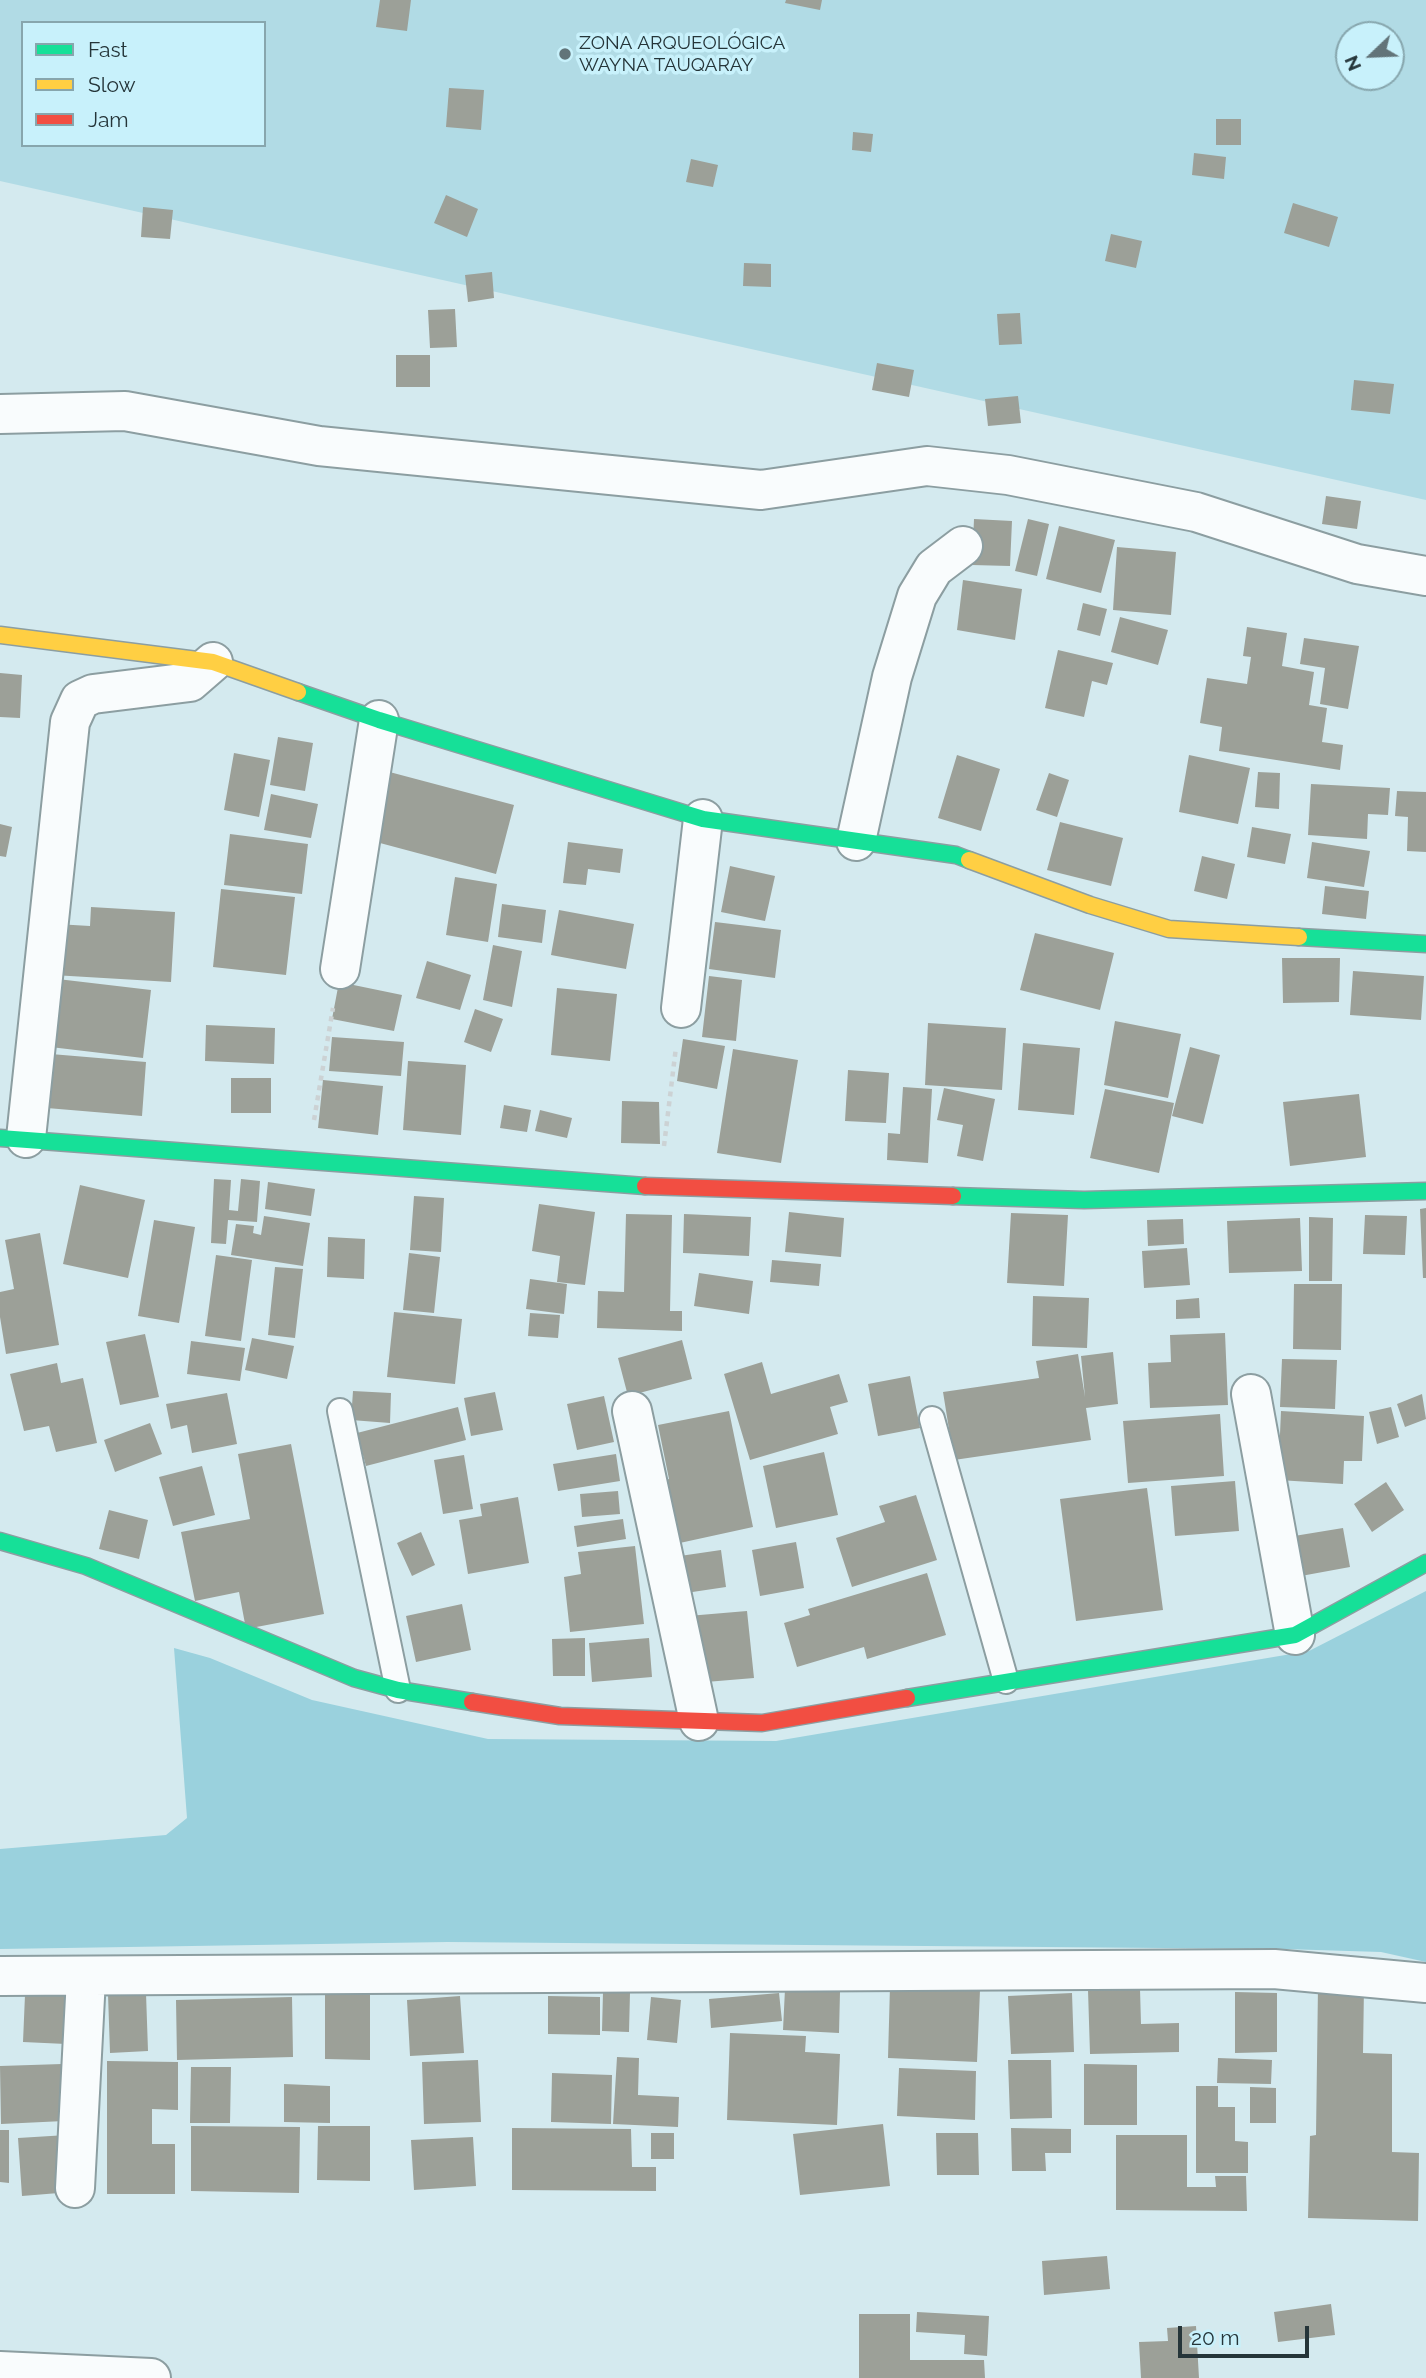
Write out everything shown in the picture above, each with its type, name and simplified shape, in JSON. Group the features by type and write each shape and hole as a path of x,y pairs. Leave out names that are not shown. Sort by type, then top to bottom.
{"street":[{"path":"0,414 125,411 319,446 761,490 927,466 1008,475 1196,512 1357,564 1426,576"},
{"path":"856,841 892,677 917,596 934,568 963,546"},
{"path":"0,635 213,662 379,720 703,820 956,855 1090,905 1169,929 1426,944"},
{"path":"213,662 190,682 93,694 79,700 69,722 13,1138 306,1163 659,1187 1084,1200 1426,1191"},
{"path":"340,970 379,720"},
{"path":"681,1008 703,820"},
{"path":"1251,1394 1295,1635"},
{"path":"632,1411 699,1721"},
{"path":"0,1541 86,1566 354,1678 398,1690 559,1716 762,1723 1295,1635 1426,1563"},
{"path":"0,1976 86,1978 1274,1969 1426,1983"},
{"path":"75,2188 86,1978"},
{"path":"0,2371 150,2378"}],"lane":[{"path":"340,1411 398,1690"},
{"path":"932,1419 1006,1681"}],"path":[{"path":"306,1163 340,970"},
{"path":"659,1187 681,1008"}],"shaded area":[{"path":"0,0 1426,0 1426,500 0,181"},
{"path":"1426,1591 1426,1962 1381,1952 1284,1949 448,1942 0,1949 0,1849 166,1835 187,1818 174,1648 210,1658 312,1700 488,1739 776,1741 1309,1651"}],"building":[{"path":"380,0 411,0 407,31 376,27"},
{"path":"786,0 822,0 820,10 785,3"},
{"path":"449,88 484,90 481,130 446,127"},
{"path":"1216,119 1241,119 1241,145 1216,145"},
{"path":"853,132 873,134 871,152 852,150"},
{"path":"1194,153 1226,157 1224,179 1192,175"},
{"path":"691,159 718,165 713,187 686,182"},
{"path":"446,195 478,209 467,237 434,223"},
{"path":"1293,203 1338,217 1329,247 1284,233"},
{"path":"143,207 173,210 170,239 141,237"},
{"path":"1111,234 1142,241 1136,268 1105,261"},
{"path":"744,263 771,264 771,287 743,286"},
{"path":"492,272 494,298 468,302 465,275"},
{"path":"455,309 457,347 430,348 428,310"},
{"path":"1020,313 1022,344 999,345 997,314"},
{"path":"396,355 430,355 430,387 396,387"},
{"path":"877,363 914,370 909,397 872,390"},
{"path":"1354,380 1394,384 1390,414 1351,410"},
{"path":"1018,396 1021,423 988,426 985,399"},
{"path":"1326,496 1361,501 1357,529 1322,524"},
{"path":"974,519 1012,521 1010,566 972,565"},
{"path":"1028,519 1049,524 1037,576 1015,571"},
{"path":"1059,526 1115,540 1101,593 1046,579"},
{"path":"1117,547 1176,552 1171,615 1113,610"},
{"path":"963,580 1022,589 1015,640 957,630"},
{"path":"1083,603 1107,609 1100,636 1077,630"},
{"path":"1120,617 1168,630 1158,665 1111,652"},
{"path":"1247,627 1287,633 1282,666 1314,672 1309,705 1327,708 1322,742 1343,745 1340,770 1219,751 1222,727 1200,723 1207,678 1247,684 1251,657 1243,656"},
{"path":"1304,638 1359,646 1348,709 1320,704 1325,668 1300,664"},
{"path":"1058,650 1113,663 1107,685 1092,681 1084,717 1045,708"},
{"path":"0,673 22,675 20,718 0,717"},
{"path":"278,737 313,743 305,791 270,785"},
{"path":"234,753 270,760 259,817 224,810"},
{"path":"957,755 1000,769 981,831 938,818"},
{"path":"1189,755 1250,768 1238,824 1179,812"},
{"path":"382,770 514,805 496,874 365,839"},
{"path":"1258,772 1280,773 1279,809 1255,807"},
{"path":"1049,773 1069,780 1057,817 1036,810"},
{"path":"1311,784 1390,788 1388,815 1368,814 1367,839 1308,835"},
{"path":"1397,791 1426,792 1426,852 1407,851 1408,817 1395,816"},
{"path":"271,794 318,804 311,838 264,830"},
{"path":"1060,822 1123,838 1111,886 1047,870"},
{"path":"0,824 12,827 6,857 0,856"},
{"path":"1252,827 1291,834 1285,864 1247,857"},
{"path":"230,834 308,844 302,894 224,885"},
{"path":"568,842 623,849 620,873 588,869 586,885 563,883"},
{"path":"1312,842 1370,851 1364,887 1307,878"},
{"path":"1202,856 1235,864 1227,899 1194,891"},
{"path":"730,866 775,876 765,921 721,912"},
{"path":"455,877 497,884 488,942 446,935"},
{"path":"1325,886 1369,891 1366,919 1322,914"},
{"path":"221,889 295,897 286,975 213,967"},
{"path":"502,904 546,910 542,943 498,937"},
{"path":"91,907 175,912 171,982 53,975 56,924 90,926"},
{"path":"559,910 634,924 626,969 551,955"},
{"path":"715,922 781,930 775,978 709,969"},
{"path":"1035,933 1114,953 1100,1010 1020,990"},
{"path":"493,945 522,951 512,1007 483,1000"},
{"path":"1282,958 1340,958 1339,1002 1283,1003"},
{"path":"427,961 471,975 460,1010 416,998"},
{"path":"1353,971 1424,976 1421,1020 1350,1015"},
{"path":"709,976 742,980 736,1041 702,1037"},
{"path":"49,978 151,990 143,1058 42,1046"},
{"path":"339,982 402,995 394,1031 332,1019"},
{"path":"557,988 617,994 610,1061 551,1055"},
{"path":"475,1009 503,1019 491,1052 464,1042"},
{"path":"1115,1021 1181,1034 1168,1098 1104,1085"},
{"path":"928,1023 1006,1028 1002,1090 925,1085"},
{"path":"206,1025 275,1028 274,1064 205,1061"},
{"path":"332,1037 404,1042 401,1076 329,1071"},
{"path":"683,1039 725,1046 717,1089 677,1081"},
{"path":"1023,1043 1080,1048 1074,1115 1018,1110"},
{"path":"1190,1047 1220,1055 1203,1124 1172,1116"},
{"path":"733,1049 798,1060 781,1163 717,1153"},
{"path":"39,1053 146,1062 142,1116 35,1107"},
{"path":"408,1061 466,1065 461,1135 403,1130"},
{"path":"848,1070 889,1073 886,1123 845,1121"},
{"path":"231,1078 271,1078 271,1113 231,1113"},
{"path":"323,1080 383,1086 378,1135 318,1128"},
{"path":"903,1087 932,1089 928,1163 887,1160 888,1133 900,1134"},
{"path":"944,1088 995,1099 983,1161 957,1156 963,1125 937,1120"},
{"path":"1105,1089 1174,1103 1159,1173 1090,1158"},
{"path":"1359,1094 1366,1157 1290,1166 1283,1102"},
{"path":"622,1101 659,1102 660,1144 621,1143"},
{"path":"504,1105 531,1110 527,1132 500,1128"},
{"path":"540,1110 572,1118 567,1138 535,1131"},
{"path":"214,1179 231,1180 229,1210 238,1211 241,1179 260,1181 257,1222 228,1220 226,1244 211,1243"},
{"path":"268,1182 315,1189 311,1216 265,1209"},
{"path":"80,1185 145,1200 128,1278 63,1264"},
{"path":"414,1196 444,1198 441,1252 410,1250"},
{"path":"539,1204 595,1212 585,1285 557,1282 560,1256 532,1251"},
{"path":"1426,1208 1426,1278 1423,1278 1420,1209"},
{"path":"789,1212 844,1218 841,1257 785,1252"},
{"path":"1011,1213 1068,1215 1064,1286 1007,1283"},
{"path":"626,1214 672,1215 670,1311 682,1311 682,1331 597,1328 598,1291 624,1292"},
{"path":"684,1214 751,1217 749,1256 683,1253"},
{"path":"1365,1215 1407,1216 1405,1255 1363,1254"},
{"path":"264,1216 310,1223 303,1266 231,1255 236,1224 254,1226 253,1233 261,1235"},
{"path":"1309,1217 1333,1218 1332,1281 1309,1281"},
{"path":"1300,1218 1302,1271 1229,1273 1227,1221"},
{"path":"1183,1219 1184,1244 1148,1246 1147,1220"},
{"path":"154,1220 195,1227 179,1323 138,1316"},
{"path":"40,1233 59,1345 6,1354 0,1317 0,1292 14,1289 5,1240"},
{"path":"328,1237 365,1239 364,1279 327,1277"},
{"path":"1187,1248 1190,1285 1144,1288 1142,1251"},
{"path":"409,1253 440,1257 434,1313 403,1310"},
{"path":"216,1255 252,1260 241,1341 205,1336"},
{"path":"772,1260 821,1264 819,1286 770,1282"},
{"path":"275,1267 303,1269 295,1338 268,1335"},
{"path":"699,1273 753,1281 749,1314 694,1306"},
{"path":"530,1279 567,1284 564,1314 526,1309"},
{"path":"1294,1284 1342,1284 1341,1350 1293,1349"},
{"path":"1033,1296 1089,1298 1087,1348 1032,1346"},
{"path":"1199,1298 1200,1318 1176,1319 1176,1300"},
{"path":"394,1312 462,1319 455,1384 387,1377"},
{"path":"530,1313 560,1315 558,1338 528,1336"},
{"path":"1225,1333 1228,1405 1150,1408 1148,1363 1171,1362 1170,1335"},
{"path":"145,1334 159,1397 120,1405 106,1342"},
{"path":"252,1338 294,1346 287,1379 245,1370"},
{"path":"682,1340 692,1379 628,1396 618,1358"},
{"path":"191,1341 245,1348 240,1381 187,1374"},
{"path":"1113,1352 1118,1404 1086,1408 1091,1440 954,1460 943,1392 1039,1378 1036,1361 1078,1354 1085,1397 1081,1356"},
{"path":"1282,1359 1337,1360 1335,1409 1280,1407"},
{"path":"762,1362 771,1394 839,1374 848,1402 830,1407 838,1434 750,1460 724,1374"},
{"path":"57,1363 61,1383 83,1378 97,1443 56,1452 49,1426 24,1431 10,1374"},
{"path":"910,1376 920,1428 878,1436 868,1384"},
{"path":"353,1391 391,1393 390,1423 351,1420"},
{"path":"495,1392 503,1430 471,1436 464,1398"},
{"path":"227,1393 237,1444 192,1453 187,1425 171,1429 166,1404"},
{"path":"1422,1394 1426,1419 1405,1427 1397,1404"},
{"path":"604,1396 614,1442 577,1450 567,1404"},
{"path":"458,1407 466,1440 366,1466 357,1433"},
{"path":"1391,1407 1399,1437 1377,1444 1369,1412"},
{"path":"729,1411 753,1527 666,1546 653,1483 669,1479 658,1425"},
{"path":"1281,1411 1364,1416 1362,1461 1344,1461 1343,1484 1278,1480"},
{"path":"1220,1414 1224,1476 1128,1483 1123,1421"},
{"path":"150,1423 162,1454 115,1472 104,1440"},
{"path":"291,1444 324,1614 246,1629 239,1592 195,1601 181,1532 250,1519 238,1454"},
{"path":"824,1452 838,1515 776,1528 763,1466"},
{"path":"616,1454 620,1481 558,1491 553,1464"},
{"path":"464,1455 473,1509 443,1514 434,1460"},
{"path":"202,1466 215,1515 173,1526 159,1477"},
{"path":"1235,1481 1239,1531 1175,1536 1171,1486"},
{"path":"1386,1482 1404,1510 1372,1532 1354,1504"},
{"path":"1147,1488 1163,1610 1076,1621 1060,1499"},
{"path":"618,1491 620,1514 582,1517 580,1494"},
{"path":"916,1495 937,1560 852,1587 836,1538 885,1522 879,1506"},
{"path":"518,1497 529,1563 468,1574 459,1520 482,1516 480,1504"},
{"path":"109,1510 148,1520 139,1559 99,1549"},
{"path":"623,1519 626,1539 577,1547 574,1526"},
{"path":"1343,1528 1350,1567 1290,1578 1282,1538"},
{"path":"421,1532 435,1565 412,1576 397,1543"},
{"path":"796,1542 804,1588 760,1596 752,1550"},
{"path":"635,1546 644,1624 570,1632 564,1577 581,1574 578,1552"},
{"path":"721,1550 726,1587 679,1594 673,1557"},
{"path":"927,1573 946,1635 867,1659 864,1647 797,1667 784,1623 810,1615 808,1609"},
{"path":"462,1604 471,1650 416,1662 406,1616"},
{"path":"747,1611 754,1678 694,1683 688,1616"},
{"path":"585,1638 585,1676 553,1676 552,1639"},
{"path":"649,1638 652,1677 592,1682 589,1643"},
{"path":"890,1986 980,1990 977,2062 888,2058"},
{"path":"1318,1986 1364,1986 1363,2053 1392,2054 1392,2152 1419,2153 1418,2221 1308,2218 1310,2136 1316,2135"},
{"path":"785,1989 840,1992 839,2033 783,2030"},
{"path":"1140,1989 1141,2024 1179,2023 1179,2052 1090,2054 1088,1990"},
{"path":"603,1992 630,1993 629,2032 602,2031"},
{"path":"1235,1992 1277,1993 1277,2052 1235,2053"},
{"path":"146,1993 148,2051 110,2053 108,1994"},
{"path":"325,1993 370,1993 370,2060 325,2059"},
{"path":"779,1993 782,2021 711,2028 709,1999"},
{"path":"1072,1993 1074,2052 1011,2054 1008,1996"},
{"path":"25,1995 68,1996 66,2044 23,2042"},
{"path":"460,1996 464,2053 410,2056 407,2000"},
{"path":"548,1996 600,1997 600,2035 548,2034"},
{"path":"292,1997 293,2057 177,2060 176,2000"},
{"path":"651,1997 681,2000 677,2043 647,2040"},
{"path":"730,2033 806,2036 805,2052 840,2054 837,2125 727,2120"},
{"path":"617,2057 639,2058 638,2095 679,2097 678,2127 613,2124"},
{"path":"1218,2058 1272,2060 1271,2084 1217,2083"},
{"path":"478,2060 481,2122 424,2124 422,2062"},
{"path":"1008,2060 1051,2060 1052,2118 1010,2119"},
{"path":"107,2061 178,2062 178,2110 152,2109 152,2144 175,2144 175,2194 107,2194"},
{"path":"62,2064 64,2121 1,2124 0,2066"},
{"path":"1084,2064 1137,2065 1137,2125 1084,2125"},
{"path":"191,2067 231,2067 230,2123 190,2123"},
{"path":"899,2068 976,2071 975,2120 897,2116"},
{"path":"552,2073 612,2075 611,2124 551,2122"},
{"path":"284,2084 330,2086 330,2123 284,2122"},
{"path":"1196,2086 1218,2086 1218,2107 1235,2107 1235,2141 1248,2142 1248,2173 1196,2173"},
{"path":"1250,2087 1276,2088 1276,2123 1250,2123"},
{"path":"883,2124 890,2186 800,2195 793,2134"},
{"path":"191,2126 300,2127 299,2193 191,2191"},
{"path":"318,2126 370,2126 370,2181 317,2180"},
{"path":"512,2128 631,2129 632,2167 656,2167 656,2191 512,2190"},
{"path":"1011,2128 1071,2129 1071,2153 1045,2153 1046,2171 1012,2171"},
{"path":"0,2130 9,2130 9,2183 0,2182"},
{"path":"651,2133 674,2133 674,2159 651,2159"},
{"path":"936,2133 978,2133 979,2175 937,2175"},
{"path":"67,2135 71,2192 22,2196 18,2138"},
{"path":"1116,2135 1187,2135 1187,2187 1216,2187 1215,2176 1246,2176 1247,2211 1116,2210"},
{"path":"473,2137 476,2186 414,2190 411,2140"},
{"path":"1107,2256 1110,2289 1044,2295 1042,2261"},
{"path":"1331,2304 1335,2335 1278,2342 1274,2312"},
{"path":"917,2312 989,2316 987,2356 964,2354 965,2335 916,2332"},
{"path":"859,2314 910,2314 910,2360 984,2360 985,2378 859,2378"},
{"path":"1196,2326 1199,2378 1141,2378 1139,2342 1168,2341 1167,2328"}],"traffic: fast":[{"path":"298,692 379,720 703,819 956,855 969,860"},
{"path":"1299,937 1426,944"},
{"path":"0,1138 645,1186"},
{"path":"953,1196 1084,1200 1426,1191"},
{"path":"0,1541 86,1566 354,1678 398,1690 472,1702"},
{"path":"907,1698 1295,1635 1426,1563"}],"traffic: slow":[{"path":"0,635 213,662 298,692"},
{"path":"969,860 1090,905 1169,929 1299,937"}],"traffic: jam":[{"path":"645,1186 953,1196"},
{"path":"472,1702 560,1716 762,1723 907,1698"}],"place":[{"name":"ZONA ARQUEOLÓGICA WAYNA TAUQARAY","path":"565,54"}]}
